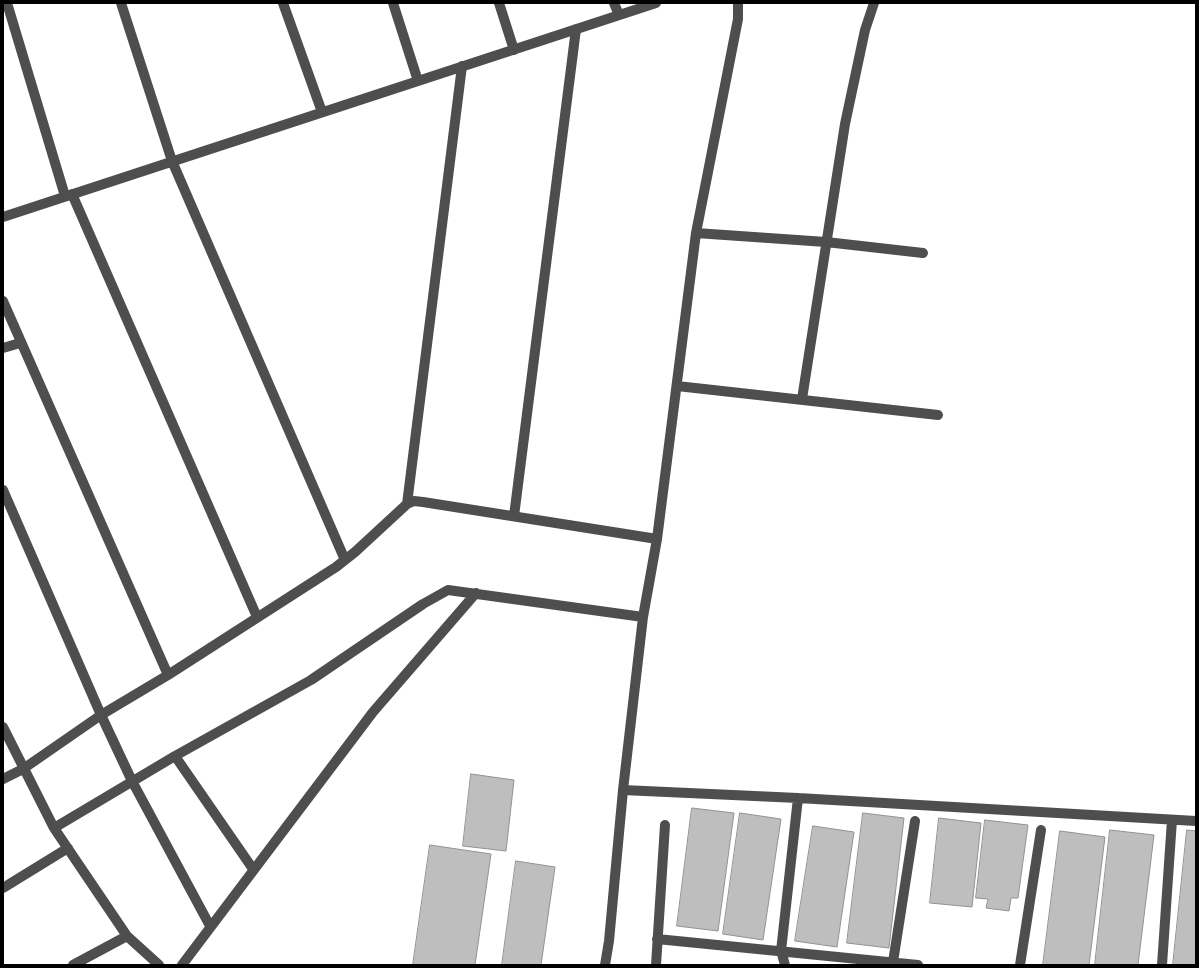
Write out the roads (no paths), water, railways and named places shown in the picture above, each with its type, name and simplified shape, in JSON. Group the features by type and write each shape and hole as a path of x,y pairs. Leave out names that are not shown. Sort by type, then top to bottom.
{"street":[{"path":"7,3 68,195 258,617"},
{"path":"120,3 172,161 345,560"},
{"path":"283,3 322,112"},
{"path":"393,3 418,81"},
{"path":"499,3 514,50"},
{"path":"614,3 619,15"},
{"path":"3,217 656,3"},
{"path":"605,965 610,941 623,790 643,617 657,539 696,233 738,19 738,3"},
{"path":"802,399 845,124 865,30 874,3"},
{"path":"514,516 576,29"},
{"path":"407,504 462,66"},
{"path":"696,233 826,242 924,253"},
{"path":"3,301 20,343 168,675"},
{"path":"3,348 20,343"},
{"path":"677,386 938,415"},
{"path":"3,490 101,715 132,781 210,926"},
{"path":"3,779 23,768 101,715 168,675 345,560 407,504 414,501 657,539"},
{"path":"54,828 175,756 311,680 437,595 448,590 643,617"},
{"path":"182,965 373,712 476,594"},
{"path":"3,727 54,828 127,936 159,965"},
{"path":"175,756 253,869"},
{"path":"623,790 798,798 1196,821"},
{"path":"785,965 781,951 798,798"},
{"path":"1162,965 1172,820"},
{"path":"893,962 915,821"},
{"path":"656,965 665,825"},
{"path":"1020,965 1041,830"},
{"path":"3,888 68,848"},
{"path":"73,965 127,936"},
{"path":"658,939 918,965"}]}
